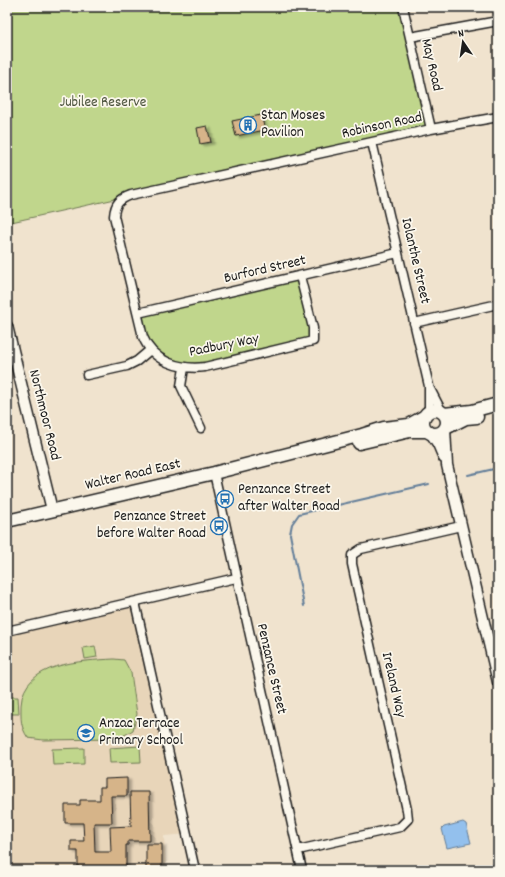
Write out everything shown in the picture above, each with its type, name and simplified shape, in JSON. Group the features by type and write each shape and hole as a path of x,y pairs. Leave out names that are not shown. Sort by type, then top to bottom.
{"main road":[{"path":"498,404 472,412 443,413 435,410 427,414 423,424 429,432 438,433 466,418 498,412"},
{"path":"443,413 447,422 445,428"},
{"name":"Walter Road East","path":"7,521 214,473 362,435 379,429 409,424 427,414"},
{"name":"Walter Road East","path":"266,460 285,460 410,431 429,432"}],"street":[{"name":"May Road","path":"403,7 431,129"},
{"path":"410,37 498,21"},
{"name":"Robinson Road","path":"138,313 114,216 115,208 119,200 131,195 431,129 498,117"},
{"name":"Iolanthe Street","path":"372,142 429,386 443,413"},
{"name":"Burford Street","path":"138,313 398,253"},
{"name":"Padbury Way","path":"150,350 170,363 184,368 205,367 313,341 313,328 300,276"},
{"path":"414,324 498,304"},
{"path":"87,375 127,366 137,361 150,350 143,337 138,313"},
{"name":"Northmoor Road","path":"7,326 52,510"},
{"path":"184,368 181,386 201,428"},
{"name":"Iolanthe Street","path":"427,414 429,386"},
{"path":"445,428 447,465 498,682"},
{"path":"429,432 438,444 447,465"},
{"name":"Penzance Street","path":"214,473 236,578 302,870"},
{"name":"Ireland Way","path":"298,850 400,827 408,820 352,564 352,555 354,552 361,549 461,526"},
{"path":"7,631 236,578"},
{"path":"135,602 196,870"}],"shaded area":[{"name":"Anzac Terrace Primary School","path":"135,602 188,834 164,836 166,870 7,870 7,631"}],"green space":[{"name":"Jubilee Reserve","path":"7,7 403,7 431,129 7,223"},
{"path":"300,276 313,341 191,369 150,350 138,313"},
{"path":"95,646 97,657 85,659 83,648"},
{"path":"114,659 124,660 131,673 137,714 133,730 118,739 43,740 28,738 22,726 21,705 25,691 32,680 43,672 71,663"},
{"path":"9,697 18,697 19,714 10,714"},
{"path":"140,746 141,762 110,763 109,748"},
{"path":"84,748 84,764 53,765 52,749"}],"water":[{"path":"463,822 466,824 471,843 447,848 442,829 444,827"}],"building":[{"name":"Stan Moses Pavilion","path":"261,115 265,130 236,136 232,121"},
{"path":"207,126 211,142 200,144 197,128"},
{"path":"127,778 127,796 111,796 112,823 94,823 95,852 111,852 110,827 131,826 130,792 149,792 150,841 128,841 128,845 126,845 126,868 112,868 112,870 78,869 78,851 71,851 71,841 84,841 83,823 65,823 65,805 80,805 80,800 100,800 100,787 105,787 105,779"},
{"path":"146,844 162,844 162,870 146,870"}],"waterway":[{"path":"468,475 498,468"},
{"path":"304,606 290,534 292,524 299,514 429,484"}],"place":[{"name":"Stan Moses Pavilion","path":"248,125"},
{"name":"Penzance Street after Walter Road","path":"225,499"},
{"name":"Penzance Street before Walter Road","path":"219,526"},
{"name":"Anzac Terrace Primary School","path":"86,733"}]}
